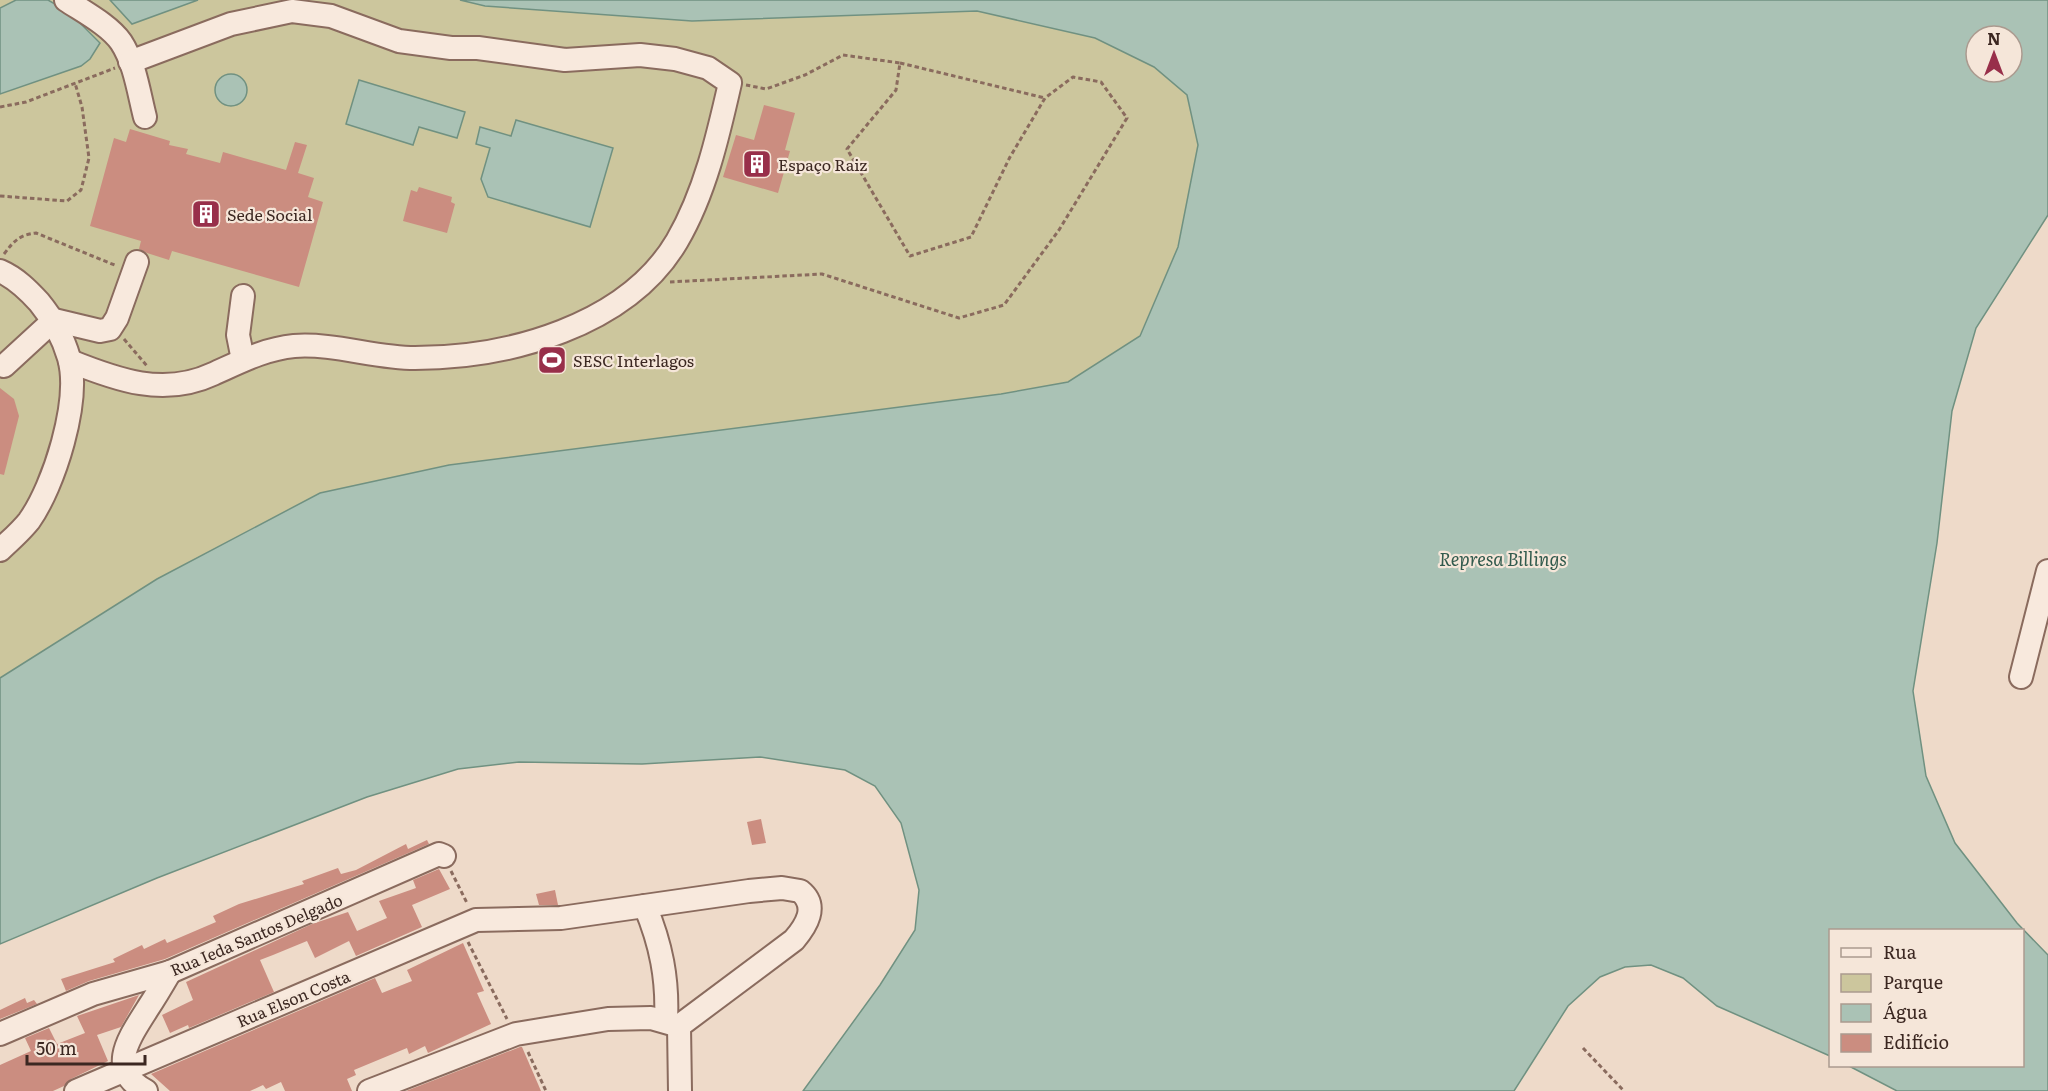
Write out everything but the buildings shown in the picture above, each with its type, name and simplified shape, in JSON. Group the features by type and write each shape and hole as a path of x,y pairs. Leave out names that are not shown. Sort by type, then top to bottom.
{"street":[{"path":"66,0 114,34 121,43 130,62 145,117"},
{"path":"70,361 130,382 164,386 185,384 243,360 283,347 308,345 414,358 496,351 544,338 618,302 641,284 676,242 691,215 717,135 730,83 708,68 675,59 640,55 565,60 478,48 420,44 382,37 331,16 292,11 223,26 130,62"},
{"path":"54,320 100,331 113,326 135,267"},
{"path":"0,271 26,288 54,320 70,361 67,425 59,460 48,490 28,522 0,550"},
{"path":"243,296 238,335 243,360"},
{"path":"4,366 54,320"},
{"path":"2021,677 2048,571"},
{"name":"Rua Ieda Santos Delgado","path":"0,1034 93,994 170,972 439,854 444,856"},
{"path":"369,1091 516,1034 608,1019 672,1023 794,940 806,926 809,917 808,901 800,891 782,888 561,918 476,920"},
{"path":"645,906 662,952 680,1091"},
{"name":"Rua Elson Costa","path":"76,1091 124,1068 476,920"},
{"path":"147,1091 132,1081 124,1068 128,1041 170,972"}],"path":[{"path":"730,83 766,89 805,75 843,55 900,63 1045,98"},
{"path":"0,107 26,102 130,62"},
{"path":"641,284 822,274 959,318 1004,305 1059,230 1127,118 1101,82 1073,77 1045,98 1010,158 971,237 910,256 847,149 896,90 900,63"},
{"path":"0,196 67,201 81,190 88,158 82,107 75,83"},
{"path":"0,261 14,240 22,235 36,233 135,267"},
{"path":"113,326 164,386"},
{"path":"444,856 476,920 464,936 516,1034 525,1044 546,1091"},
{"path":"1582,1048 1624,1091"}],"green space":[{"name":"SESC Interlagos","path":"0,0 110,0 132,24 198,0 460,0 485,6 692,21 977,11 1095,38 1154,67 1187,95 1198,145 1178,247 1139,337 1068,382 1001,394 449,465 320,493 157,579 0,678"}],"water":[{"path":"16,0 48,0 69,12 100,43 90,59 81,66 0,94 0,8"},
{"path":"110,0 198,0 132,24"},
{"name":"Represa Billings","path":"460,0 2048,0 2048,215 1976,328 1952,411 1937,543 1913,691 1926,776 1955,843 2023,929 1829,929 1829,1056 1717,1006 1683,978 1651,965 1625,967 1600,977 1568,1006 1514,1091 803,1091 880,985 915,930 919,890 901,823 875,786 845,770 760,757 642,764 519,762 458,769 367,797 157,878 0,944 0,678 157,579 320,493 449,465 1001,394 1068,382 1140,336 1178,247 1198,145 1187,95 1154,67 1095,38 977,11 692,21 485,6"},
{"path":"231,74 242,79 247,90 242,101 231,106 220,101 215,90 220,79"},
{"path":"359,80 465,112 457,138 419,127 413,145 346,124"},
{"path":"516,120 613,148 590,227 488,197 481,179 490,148 476,144 480,127 511,136"},
{"name":"Represa Billings","path":"2024,930 2048,955 2048,1091 1897,1091 1851,1067 2024,1067"}],"place":[{"name":"Espaço Raiz","path":"757,164"},
{"name":"Sede Social","path":"206,214"},
{"name":"SESC Interlagos","path":"552,360"}]}
